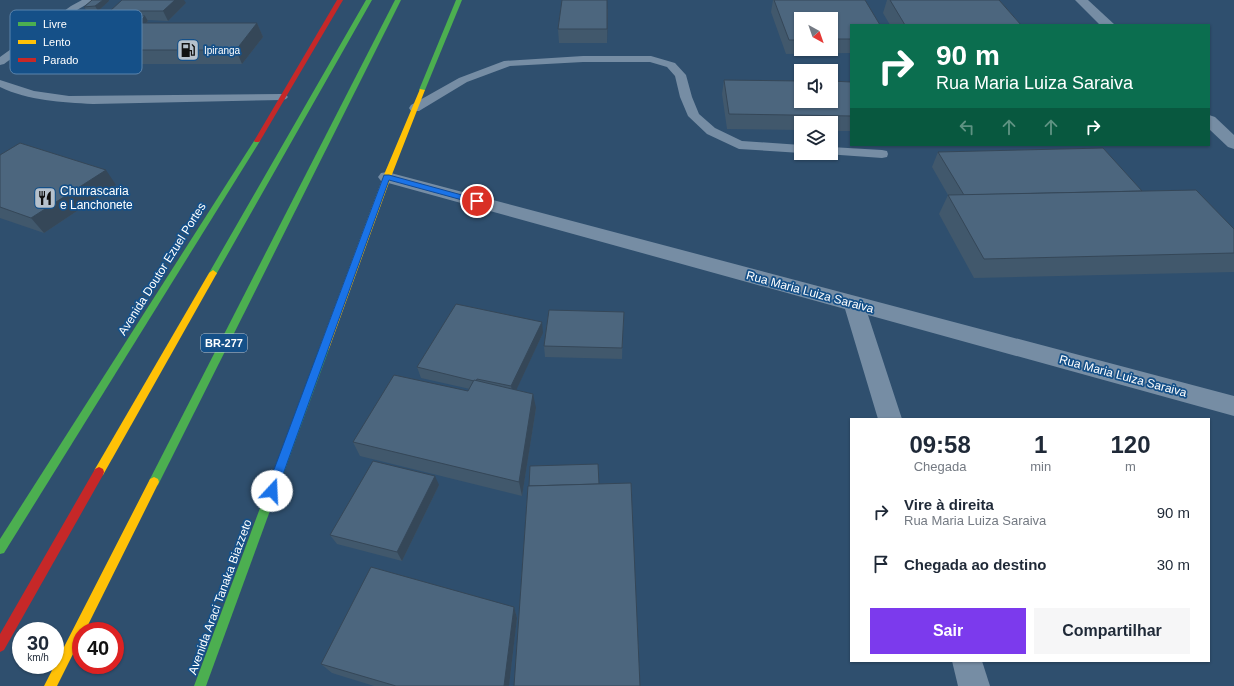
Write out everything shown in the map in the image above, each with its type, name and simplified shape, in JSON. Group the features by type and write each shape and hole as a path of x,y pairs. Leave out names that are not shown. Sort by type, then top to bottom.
{"main road":[{"name":"Avenida Doutor Ezuel Portes","path":"0,549 282,97 340,0"},
{"path":"0,646 369,0"},
{"name":"BR-277","path":"50,686 398,0"},
{"name":"Avenida Araci Tanaka Biazzeto","path":"200,686 387,177 459,0"}],"street":[{"path":"1081,0 1107,24"},
{"path":"1212,123 1234,126"},
{"path":"1212,123 1234,144"},
{"name":"Rua Maria Luiza Saraiva","path":"387,177 1234,406"},
{"path":"854,303 890,418"},
{"path":"966,662 974,686"}],"lane":[{"path":"71,10 89,0"},
{"path":"0,62 10,55"},
{"path":"415,108 463,80 508,63 583,59 651,59 671,64 680,75 686,97 694,116 711,131 739,145 794,149"},
{"path":"0,83 33,95 63,99 93,100 282,97"},
{"path":"838,151 882,154"}],"building":[{"path":"92,0 103,0 95,6 84,7"},
{"path":"122,0 175,0 163,11 111,10"},
{"path":"562,0 607,0 607,29 558,29"},
{"path":"774,0 865,0 879,24 850,24 850,39 838,39 838,12 794,12 794,40 789,40"},
{"path":"890,0 999,0 1020,24 904,24"},
{"path":"142,23 257,23 236,50 142,50"},
{"path":"724,80 794,81 794,108 838,108 838,81 850,82 850,116 729,114"},
{"path":"20,143 106,170 31,218 0,207 0,155"},
{"path":"1103,148 1142,191 964,195 938,152"},
{"path":"1196,190 1234,229 1234,253 984,259 948,195"},
{"path":"456,304 542,322 511,386 477,379 474,381 417,367"},
{"path":"549,310 624,312 622,348 544,346"},
{"path":"394,375 468,391 474,380 533,394 519,482 353,442"},
{"path":"373,461 435,476 397,552 330,535"},
{"path":"598,464 599,484 529,486 530,466"},
{"path":"631,483 640,686 514,686 528,486"},
{"path":"371,567 514,607 504,686 396,686 321,664"}],"traffic: fast":[{"path":"213,273 369,0"},
{"path":"154,482 398,0"},
{"path":"422,90 459,0"},
{"path":"0,549 257,141"},
{"path":"200,686 324,349"}],"traffic: slow":[{"path":"324,349 387,177 422,90"},
{"path":"99,472 213,273"},
{"path":"50,686 154,482"}],"traffic: jam":[{"path":"257,141 340,0"},
{"path":"0,646 99,472"}],"place":[{"name":"Ipiranga","path":"188,50"},
{"name":"Churrascaria e Lanchonete","path":"45,198"}],"route":[{"path":"272,491 387,177 477,201"}]}
